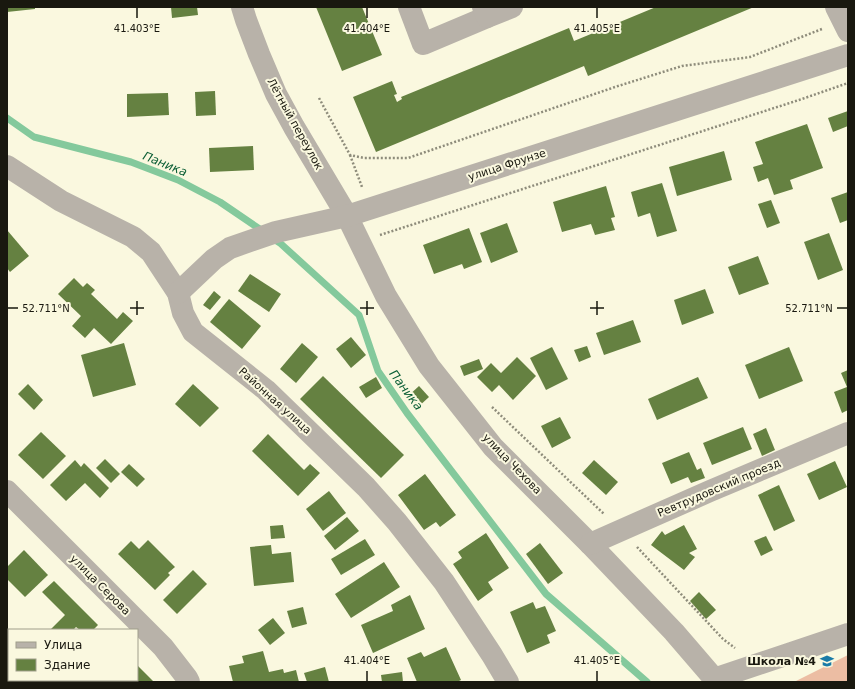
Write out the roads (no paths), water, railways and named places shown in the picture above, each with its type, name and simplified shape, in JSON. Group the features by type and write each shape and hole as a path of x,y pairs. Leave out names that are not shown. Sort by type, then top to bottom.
{"street":[{"name":"Лётный переулок","path":"242,7 259,54 276,94 294,127 356,213"},
{"path":"409,7 423,44 485,12 512,7"},
{"name":"улица Фрунзе","path":"178,293 214,259 230,248 255,239 276,232 356,213 848,55"},
{"name":"Районная улица","path":"7,166 61,202 133,238 151,252 178,293 183,313 193,332 266,390 366,487 397,522 444,582 508,682"},
{"name":"улица Чехова","path":"356,213 360,242 386,296 429,366 493,447 590,544 674,632 716,681"},
{"name":"Ревтрудовский проезд","path":"590,544 710,491 848,433"},
{"name":"улица Серова","path":"7,491 138,627 163,647 189,682"},
{"path":"716,681 758,664 848,634"}],"waterway":[{"name":"Паника","path":"7,118 34,137 131,162 178,180 220,202 264,232"},
{"name":"Паника","path":"272,238 280,243 359,315 378,371 407,413 546,594 647,682"}],"place":[{"name":"Школа №4","path":"827,661"}]}
